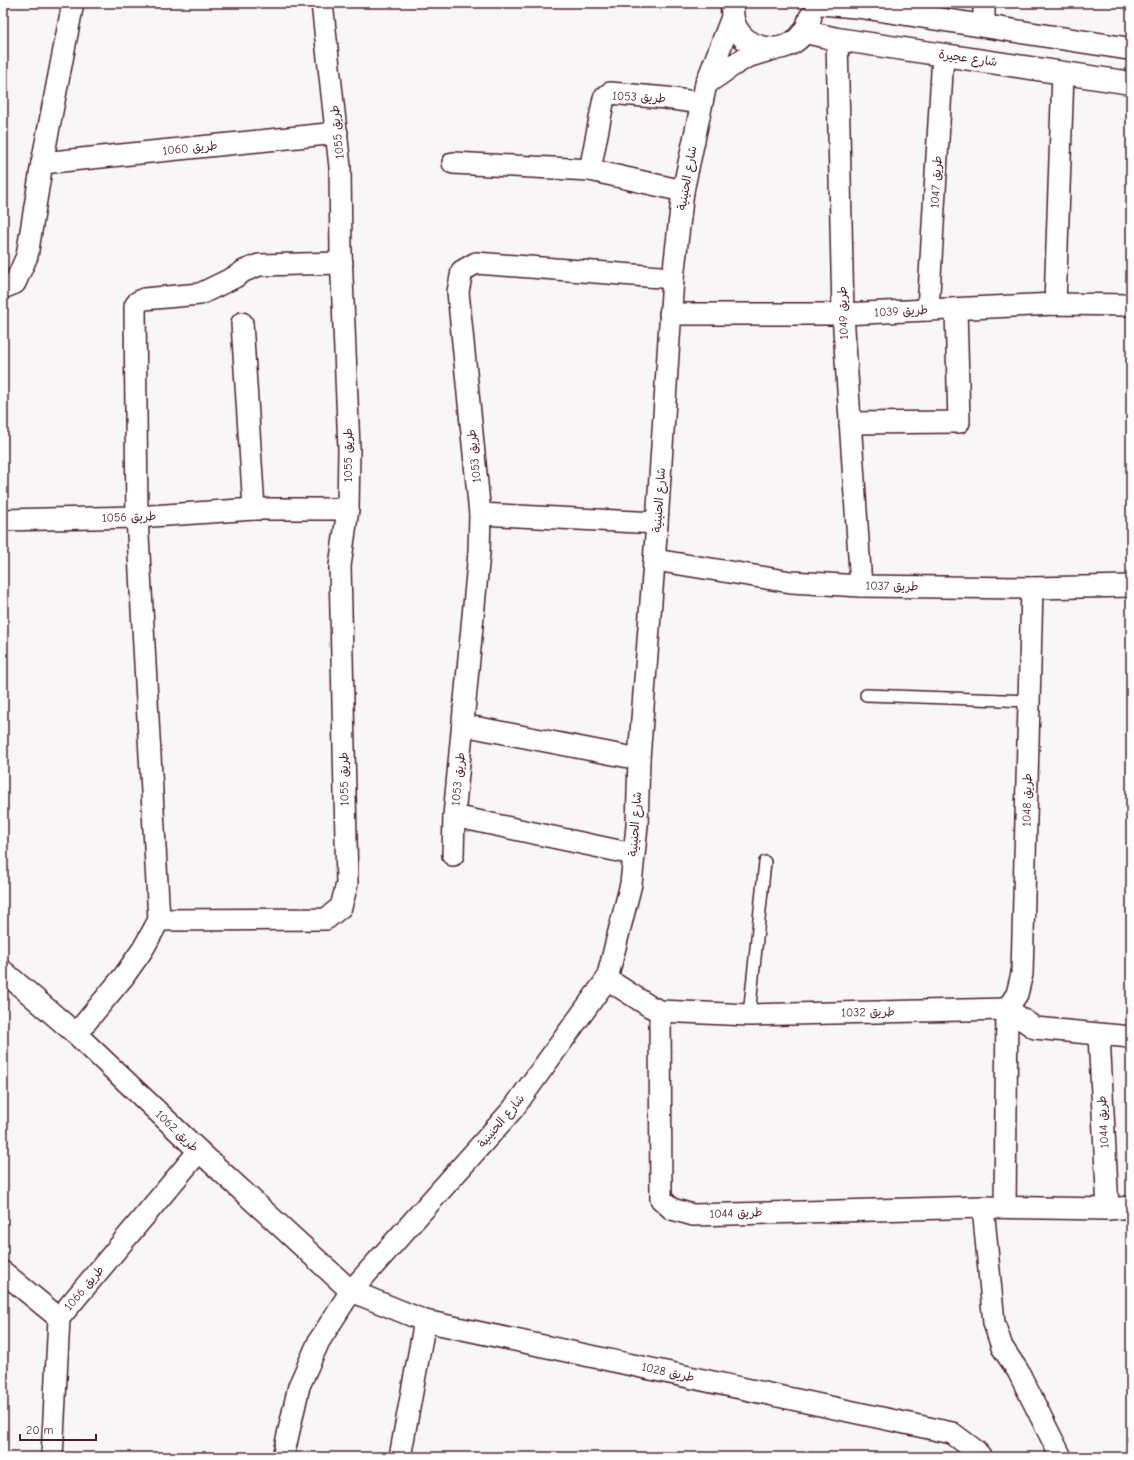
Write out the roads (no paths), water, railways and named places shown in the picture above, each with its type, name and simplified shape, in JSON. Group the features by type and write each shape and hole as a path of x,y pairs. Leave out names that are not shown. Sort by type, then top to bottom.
{"street":[{"path":"3,288 15,283 27,256 42,162 73,3"},
{"name":"طريق 1055","path":"158,920 326,919 340,907 347,884 340,566 348,509 349,449 340,167 322,3"},
{"path":"703,93 732,66 747,57 785,47 796,41 805,32 809,23 812,13 811,3"},
{"path":"816,3 861,7 1131,49"},
{"path":"984,3 984,26"},
{"path":"729,8 735,26 740,34 760,48 773,49"},
{"name":"شارع الحنينية","path":"283,1457 299,1386 319,1341 351,1291 513,1109 607,980 631,884 637,826 639,759 655,560 670,314 683,191 703,93 729,8"},
{"name":"شارع عجيرة","path":"805,32 837,39 1131,82"},
{"name":"طريق 1049","path":"837,39 843,314 861,586"},
{"name":"طريق 1047","path":"928,310 944,55"},
{"path":"1055,304 1064,72"},
{"name":"طريق 1053","path":"590,170 604,98 606,95 610,93 666,98 703,93"},
{"name":"طريق 1060","path":"42,162 337,133"},
{"path":"453,163 590,170 683,191"},
{"path":"76,1034 128,970 143,949 158,920 137,517 135,306 138,302 144,299 200,294 244,271 259,265 342,263"},
{"name":"طريق 1053","path":"453,854 454,816 479,553 480,514 458,292 462,271 476,263 673,278"},
{"name":"طريق 1039","path":"670,314 843,314 1055,304 1131,305"},
{"path":"850,424 959,422 956,309"},
{"path":"242,323 254,509"},
{"name":"طريق 1056","path":"3,520 137,517 254,509 348,509"},
{"path":"480,514 657,523"},
{"name":"طريق 1037","path":"655,560 791,582 861,586 1032,588 1131,586"},
{"name":"طريق 1048","path":"1007,1008 1017,994 1022,974 1032,588"},
{"path":"463,725 639,759"},
{"path":"454,816 633,854"},
{"name":"طريق 1062","path":"3,971 76,1034 198,1151 351,1291"},
{"name":"طريق 1032","path":"607,980 649,1006 660,1011 749,1015 1007,1008"},
{"path":"1007,1008 1035,1028 1131,1037"},
{"path":"1005,1206 1007,1008"},
{"name":"طريق 1044","path":"660,1011 660,1199 672,1209 693,1214 1005,1206 1108,1209 1131,1207"},
{"name":"طريق 1044","path":"1099,1035 1108,1209"},
{"name":"طريق 1066","path":"52,1457 59,1318 198,1151"},
{"path":"983,1207 994,1323 1002,1346 1018,1371 1061,1457"},
{"path":"3,1272 59,1318"},
{"name":"طريق 1028","path":"351,1291 425,1321 952,1433 976,1451 981,1457"},
{"path":"400,1457 425,1321"}],"lane":[{"path":"866,695 1030,701"},
{"path":"749,1015 765,862"}]}
